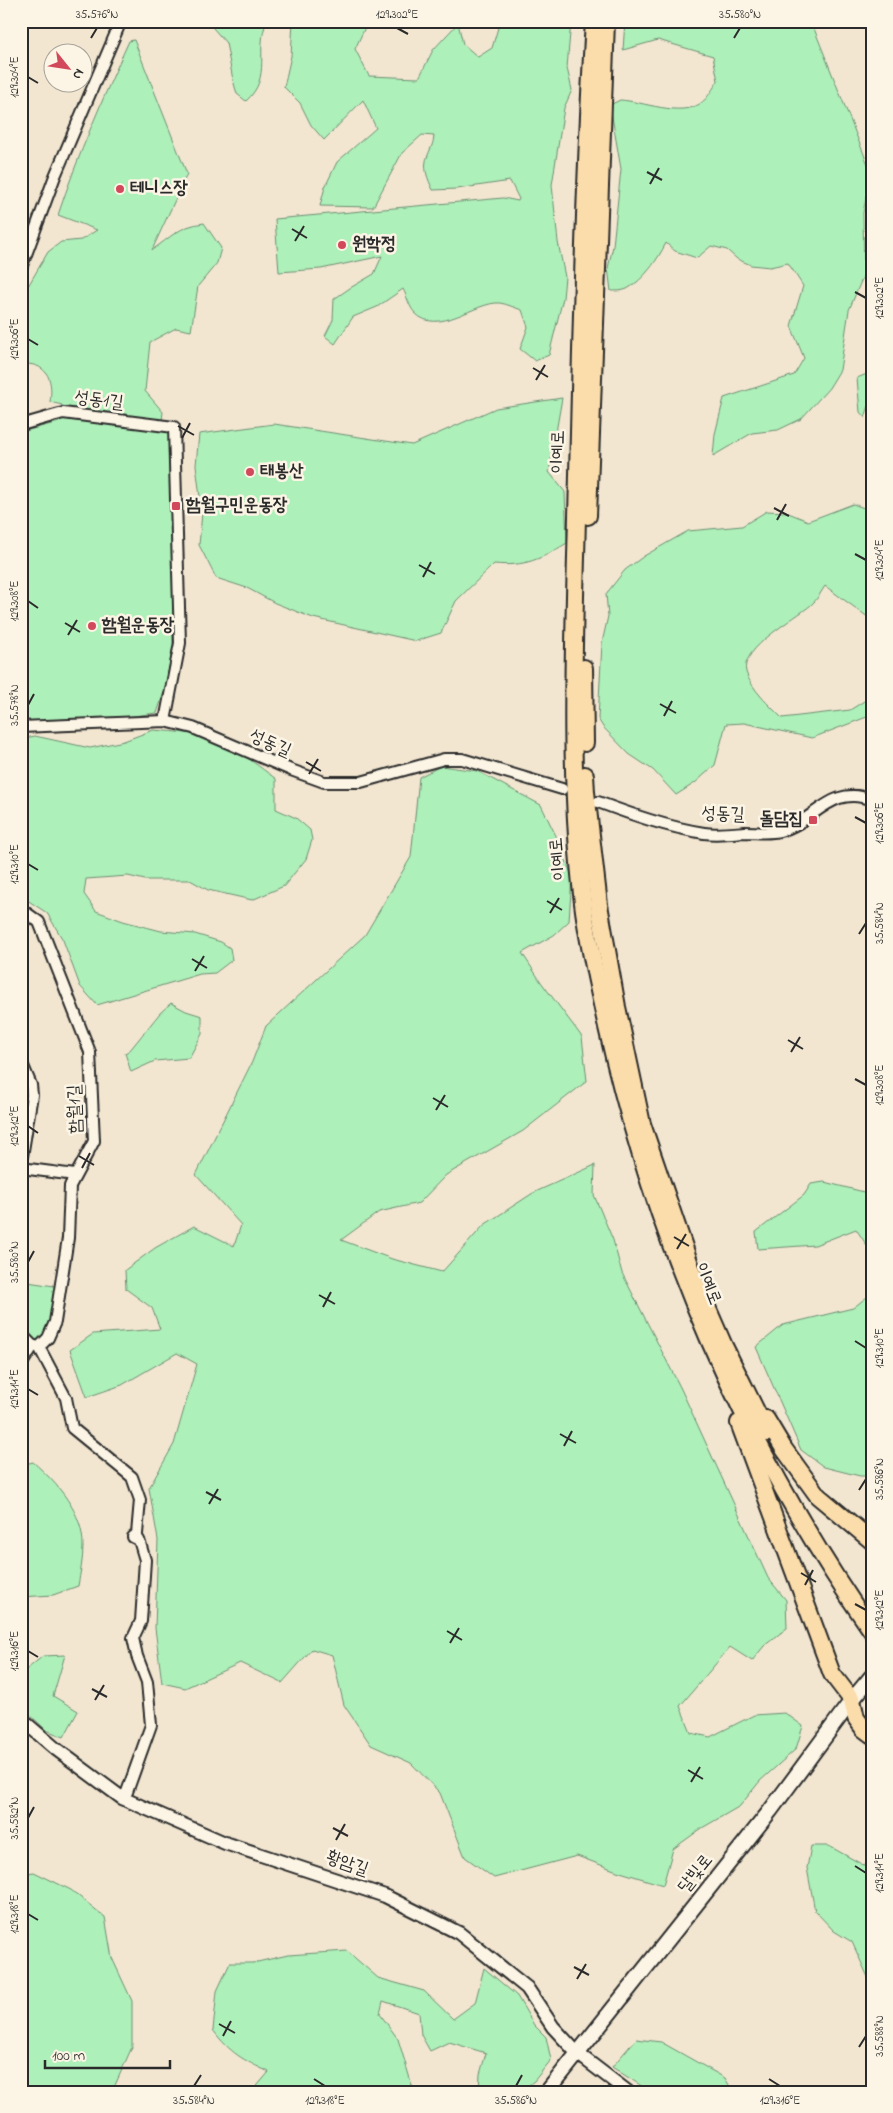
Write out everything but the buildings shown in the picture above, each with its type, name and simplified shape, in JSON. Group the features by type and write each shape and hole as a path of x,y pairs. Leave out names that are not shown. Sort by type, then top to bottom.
{"highway":[{"name":"이예로","path":"594,21 580,383 573,696 575,815 583,906 600,996 618,1075 648,1179 685,1283 817,1529 872,1612"},
{"name":"이예로","path":"606,21 584,637 586,792 599,905 617,1007 642,1124 718,1347 799,1517 872,1631"},
{"path":"718,1347 784,1449 818,1496 872,1540"},
{"path":"718,1347 832,1674 852,1700 856,1718 872,1735"}],"main road":[{"name":"달빛로","path":"547,2092 770,1811 872,1676"}],"street":[{"path":"21,268 55,176 121,21"},
{"name":"성동1길","path":"21,425 63,413 174,427 180,643 165,720"},
{"name":"성동길","path":"21,727 165,720 193,728 324,782 361,782 444,759 462,759 562,789"},
{"name":"성동길","path":"598,802 648,820 705,833 778,832 796,825 824,805 840,797 862,796 872,800"},
{"name":"함월1길","path":"21,909 39,922 90,1052 94,1141 70,1186 68,1238 55,1322 48,1338 36,1347 21,1365"},
{"path":"21,1061 31,1085 32,1095 21,1163"},
{"path":"21,1168 75,1174"},
{"path":"21,1334 36,1347 66,1398 72,1428 132,1477 140,1500 137,1534 133,1536 139,1540 145,1560 141,1621 133,1638 137,1656 147,1682 151,1724 127,1792 122,1798"},
{"name":"황암길","path":"21,1719 56,1749 122,1798 224,1843 386,1896 434,1918 460,1933 527,1988 553,2027 577,2053 628,2092"}],"green space":[{"path":"207,21 267,21 263,31 259,82 254,92 246,101 237,94 226,43"},
{"path":"293,21 368,21 355,49 369,76 419,78 433,50 458,23 463,44 478,57 492,48 500,21 571,21 567,68 572,90 564,108 552,185 558,242 565,277 563,298 549,355 535,361 520,349 528,327 522,310 500,303 490,304 446,320 435,321 424,319 415,313 403,289 377,307 353,317 335,344 325,336 333,320 334,299 374,274 382,256 321,269 279,272 275,219 503,198 518,201 519,199 510,181 457,189 433,190 426,173 426,159 434,136 422,135 402,153 373,207 320,206 325,187 337,162 376,128 363,100 324,140 311,125 300,103 284,87 291,56"},
{"path":"625,21 811,21 871,172 863,213 864,274 849,310 840,370 829,388 801,419 778,430 752,433 713,456 715,434 724,398 794,375 804,358 791,326 803,286 788,263 770,267 751,265 737,259 727,250 711,246 697,258 675,251 666,243 645,275 625,290 611,291 608,268 613,246 621,169 610,105 620,100 661,108 683,109 693,107 704,101 718,81 713,56 658,40 623,50"},
{"path":"134,40 187,174 152,250 182,229 204,223 221,248 217,263 198,286 191,331 176,328 150,342 145,391 163,412 161,428 168,432 171,439 173,646 165,689 157,713 21,730 21,432 59,422 62,405 50,402 50,381 44,371 39,367 25,364 21,370 21,298 48,252 61,242 81,240 97,230 58,215 100,105 129,41"},
{"path":"872,372 872,396 865,418 860,412 857,378"},
{"path":"562,398 549,472 565,492 567,543 532,561 505,565 494,564 456,601 441,633 416,641 313,618 275,603 247,588 216,578 199,545 202,513 196,465 199,434 274,424 412,445 496,408"},
{"path":"853,504 872,511 872,620 825,586 811,605 760,644 746,663 746,672 756,691 782,718 850,710 872,696 872,715 812,738 744,723 726,724 715,765 695,783 676,795 653,770 629,754 603,727 598,719 602,643 608,616 606,594 625,570 644,556 688,531 742,526 767,511 786,512 808,521"},
{"path":"153,730 207,737 223,743 251,760 276,779 276,809 296,818 310,830 312,840 306,859 284,886 252,900 208,890 190,880 145,880 128,876 86,879 84,894 96,911 123,921 161,931 195,934 221,942 230,948 232,960 215,973 200,974 97,1005 80,986 63,940 47,913 21,896 21,739 35,736 90,748 124,741"},
{"path":"441,766 477,771 541,805 558,840 572,876 569,921 554,935 522,953 582,1037 587,1081 523,1131 446,1175 419,1203 379,1212 341,1240 392,1259 442,1272 484,1225 533,1193 595,1165 594,1195 613,1240 622,1273 681,1389 768,1578 786,1600 787,1628 764,1646 752,1661 730,1647 680,1706 691,1733 710,1737 754,1715 785,1713 803,1726 796,1749 760,1781 740,1806 702,1828 673,1849 663,1885 577,1856 494,1878 465,1857 440,1793 411,1763 371,1745 344,1705 332,1655 312,1649 282,1683 240,1663 185,1688 162,1683 155,1628 158,1540 149,1488 174,1444 197,1364 177,1353 122,1385 87,1397 70,1350 93,1334 160,1329 152,1308 126,1289 125,1270 155,1248 194,1226 234,1246 241,1225 196,1175 252,1062 266,1026 365,935 411,857 419,777"},
{"path":"171,1003 186,1011 202,1016 202,1034 189,1058 155,1061 131,1072 125,1053 130,1050 160,1013"},
{"path":"824,1182 872,1194 872,1253 856,1229 815,1245 758,1249 756,1232 804,1195 811,1184"},
{"path":"21,1281 61,1287 55,1322 39,1347 21,1334"},
{"path":"872,1293 872,1476 860,1476 824,1467 801,1450 756,1347 783,1325 853,1308"},
{"path":"33,1462 60,1489 74,1511 82,1534 83,1547 78,1586 53,1595 21,1597 21,1465"},
{"path":"65,1655 53,1696 78,1711 64,1737 46,1730 26,1711 21,1712 21,1674 43,1656"},
{"path":"811,1846 829,1846 865,1866 872,1852 872,1986 852,1942 834,1931 815,1911 807,1868"},
{"path":"34,1872 71,1890 105,1917 112,1958 132,2001 132,2047 112,2092 21,2092 21,1874"},
{"path":"347,1951 378,1978 424,1991 453,2019 475,2003 484,1968 517,1996 534,2025 546,2037 551,2060 534,2081 520,2092 479,2092 480,2074 486,2053 449,2042 430,2051 421,2035 419,2013 383,2001 380,2014 398,2039 414,2092 252,2092 269,2072 238,2055 225,2045 213,2030 217,1991 230,1963 253,1963 288,1955"},
{"path":"636,2039 661,2042 725,2078 733,2092 651,2092 612,2067"}],"place":[{"name":"테니스장","path":"120,189"},
{"name":"원학정","path":"342,245"},
{"name":"태봉산","path":"250,472"},
{"name":"함월구민운동장","path":"176,506"},
{"name":"함월운동장","path":"92,626"},
{"name":"돌담집","path":"813,820"}]}
